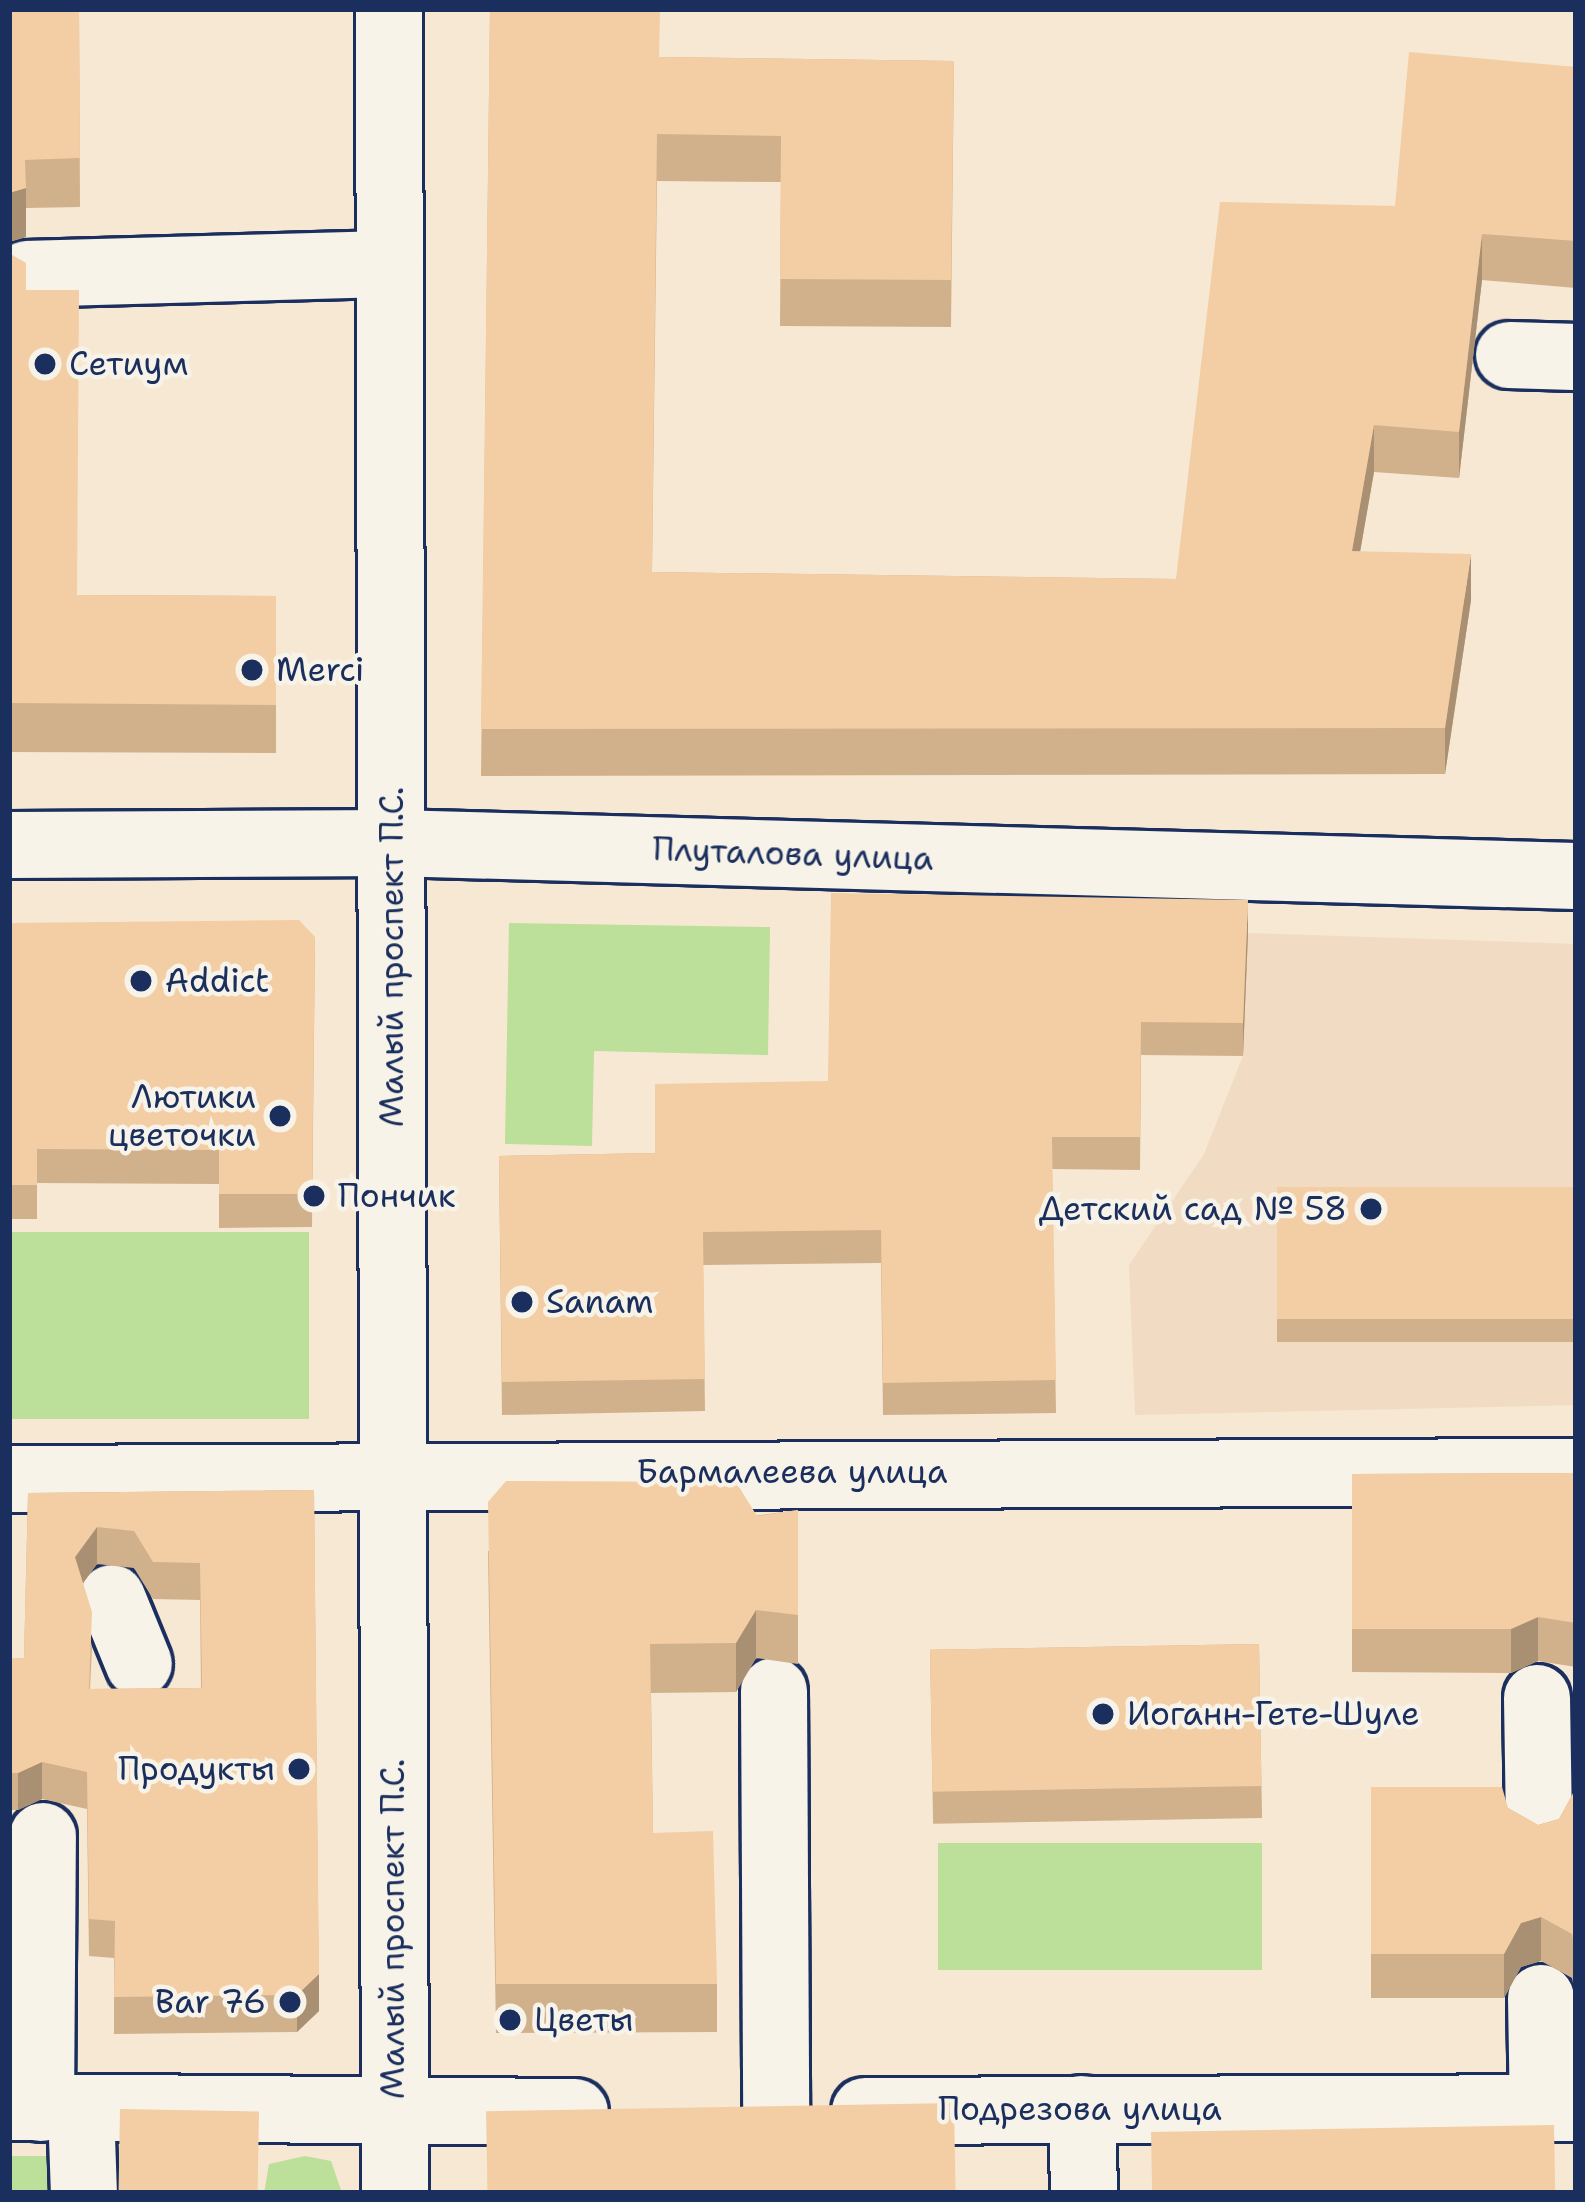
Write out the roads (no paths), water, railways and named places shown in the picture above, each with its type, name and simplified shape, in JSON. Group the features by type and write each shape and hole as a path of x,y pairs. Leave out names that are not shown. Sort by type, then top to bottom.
{"street":[{"name":"Малый проспект П.С.","path":"388,9 395,2193"},
{"path":"27,274 389,264"},
{"path":"1509,355 1576,357"},
{"name":"Плуталова улица","path":"9,845 393,843 1576,876"},
{"name":"Бармалеева улица","path":"9,1478 114,1503 391,1472 773,1501 1576,1472"},
{"path":"112,1598 139,1664"},
{"path":"774,1691 776,2111"},
{"path":"1537,1698 1539,1831"},
{"path":"43,1836 44,2108 84,2193"},
{"path":"1540,1998 1559,2108"},
{"path":"44,2108 642,2112"},
{"name":"Подрезова улица","path":"710,2111 1082,2109 1310,2133 1559,2108"},
{"path":"1082,2109 1084,2193"}],"place":[{"name":"Сетиум","path":"45,364"},
{"name":"Merci","path":"252,670"},
{"name":"Addict","path":"141,981"},
{"name":"Лютики цветочки","path":"280,1116"},
{"name":"Пончик","path":"314,1196"},
{"name":"Детский сад № 58","path":"1371,1209"},
{"name":"Sanam","path":"522,1302"},
{"name":"Иоганн-Гете-Шуле","path":"1103,1714"},
{"name":"Продукты","path":"299,1769"},
{"name":"Bar 76","path":"290,2002"},
{"name":"Цветы","path":"510,2020"}]}
